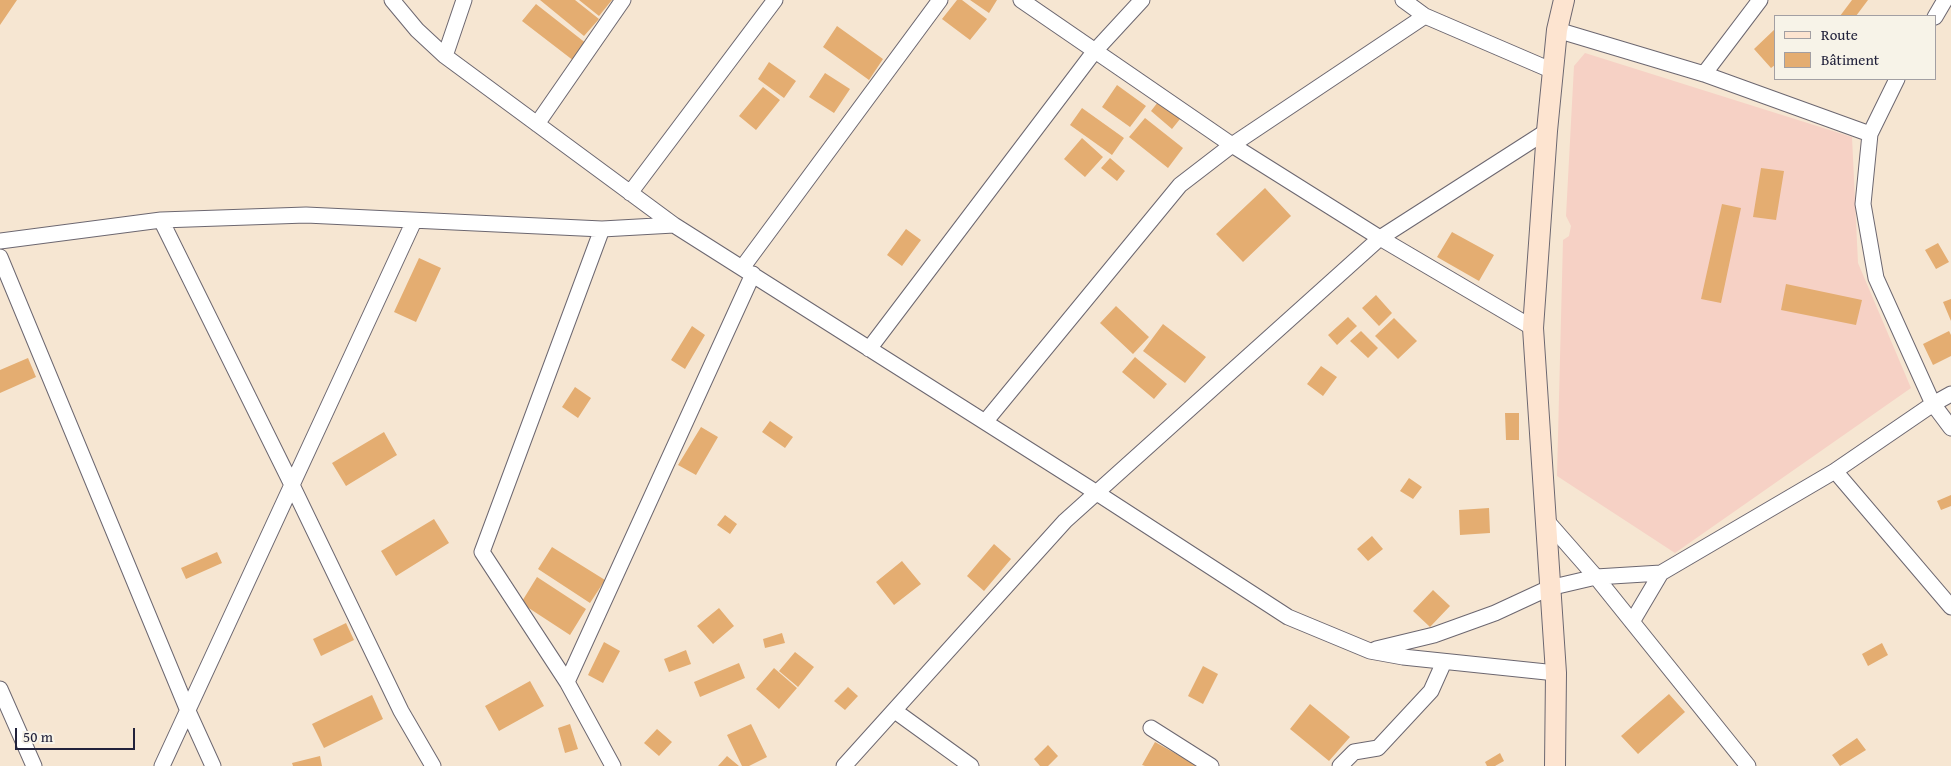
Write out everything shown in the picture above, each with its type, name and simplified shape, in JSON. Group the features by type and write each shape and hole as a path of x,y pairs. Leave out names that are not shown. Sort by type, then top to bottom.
{"main road":[{"path":"1556,766 1556,673 1532,328 1547,131 1557,30 1564,0"}],"street":[{"path":"392,0 416,30 445,56 674,225 1097,493 1288,617 1370,651 1403,658 1556,673"},
{"path":"445,56 464,0"},
{"path":"537,124 623,0"},
{"path":"630,193 775,0"},
{"path":"567,682 747,271 940,0"},
{"path":"1021,0 1094,52 1232,145 1380,238 1532,328"},
{"path":"869,348 1094,52 1142,0"},
{"path":"1403,0 1424,16 1553,71"},
{"path":"1704,74 1760,0"},
{"path":"1936,15 1945,0"},
{"path":"984,422 1180,185 1232,145 1424,16"},
{"path":"1557,30 1704,74 1870,134"},
{"path":"1897,80 1870,134 1863,204 1876,278 1933,404 1951,428"},
{"path":"844,766 1066,521 1380,238 1547,131"},
{"path":"0,240 161,220 306,215 602,229 674,225"},
{"path":"161,220 292,485 401,712 433,766"},
{"path":"162,766 414,221"},
{"path":"602,229 482,552 567,682 613,766"},
{"path":"0,257 188,711 213,766"},
{"path":"1370,651 1434,635 1495,613 1549,588 1596,577 1661,573 1835,471 1933,404 1951,394"},
{"path":"1835,471 1951,608"},
{"path":"1546,520 1596,577 1748,766"},
{"path":"1632,622 1661,573"},
{"path":"1340,766 1354,752 1378,748 1431,691 1444,662"},
{"path":"0,689 34,766"},
{"path":"896,710 971,766"},
{"path":"1151,728 1211,766"}],"shaded area":[{"path":"1585,53 1852,137 1858,263 1911,388 1675,553 1557,476 1563,240 1569,236 1571,226 1566,216 1574,66"}],"building":[{"path":"0,0 17,0 0,25"},
{"path":"540,0 575,0 599,19 584,36"},
{"path":"579,0 612,0 599,16"},
{"path":"957,0 962,0 987,19 970,40 942,19"},
{"path":"970,0 997,0 989,13"},
{"path":"1852,0 1868,0 1857,15 1841,15"},
{"path":"536,4 587,44 574,61 522,21"},
{"path":"837,26 883,59 869,80 823,47"},
{"path":"1774,30 1774,66 1771,68 1754,49"},
{"path":"769,62 796,81 784,98 758,79"},
{"path":"825,73 850,89 834,113 809,97"},
{"path":"1117,85 1146,106 1130,127 1102,107"},
{"path":"763,87 780,100 756,130 739,116"},
{"path":"1158,102 1180,119 1172,129 1151,111"},
{"path":"1082,108 1124,138 1112,155 1070,125"},
{"path":"1145,118 1183,148 1168,168 1129,137"},
{"path":"1082,138 1103,157 1085,177 1064,159"},
{"path":"1110,158 1125,171 1117,181 1101,168"},
{"path":"1761,168 1784,171 1776,220 1753,217"},
{"path":"1265,188 1291,216 1243,262 1216,234"},
{"path":"1722,204 1741,208 1721,303 1701,299"},
{"path":"906,229 921,240 902,266 887,255"},
{"path":"1452,232 1494,255 1479,281 1437,257"},
{"path":"1938,243 1949,262 1936,269 1925,250"},
{"path":"419,258 441,268 416,322 394,312"},
{"path":"1786,284 1862,300 1856,325 1781,310"},
{"path":"1376,295 1392,313 1379,326 1362,308"},
{"path":"1951,299 1951,321 1943,302"},
{"path":"1116,306 1149,337 1133,354 1100,323"},
{"path":"1348,317 1357,326 1337,345 1328,335"},
{"path":"1394,318 1417,341 1398,359 1375,336"},
{"path":"1163,324 1206,357 1185,383 1143,351"},
{"path":"692,326 705,335 685,369 671,360"},
{"path":"1361,331 1378,348 1368,358 1350,341"},
{"path":"1949,331 1951,335 1951,356 1933,365 1923,344"},
{"path":"1135,357 1167,384 1154,399 1122,372"},
{"path":"28,358 36,377 0,393 0,370"},
{"path":"1321,366 1337,377 1323,396 1307,384"},
{"path":"575,387 591,398 578,418 562,407"},
{"path":"1505,413 1519,413 1519,440 1506,440"},
{"path":"770,421 793,437 785,448 762,432"},
{"path":"701,427 718,437 696,475 678,465"},
{"path":"384,432 397,455 346,486 332,463"},
{"path":"1409,478 1422,487 1413,499 1400,491"},
{"path":"1951,495 1951,506 1941,510 1937,501"},
{"path":"1489,508 1490,533 1460,535 1459,510"},
{"path":"725,515 737,524 730,534 717,525"},
{"path":"434,519 449,543 396,576 381,551"},
{"path":"1372,536 1383,549 1368,561 1357,549"},
{"path":"994,544 1011,559 984,591 967,576"},
{"path":"552,547 605,580 590,603 538,569"},
{"path":"217,552 222,563 186,579 181,568"},
{"path":"902,561 921,584 894,605 876,582"},
{"path":"537,577 586,609 570,635 521,603"},
{"path":"1433,590 1450,606 1430,627 1413,611"},
{"path":"719,608 734,626 713,644 697,626"},
{"path":"346,623 354,640 321,656 313,639"},
{"path":"782,633 785,643 765,648 763,639"},
{"path":"604,642 620,651 603,683 588,675"},
{"path":"1882,643 1888,655 1868,666 1862,654"},
{"path":"686,650 691,664 669,672 664,659"},
{"path":"795,652 814,667 798,687 779,671"},
{"path":"739,663 745,678 700,697 694,682"},
{"path":"1203,666 1218,674 1203,704 1188,696"},
{"path":"774,668 797,688 779,709 756,689"},
{"path":"530,681 544,706 499,731 485,706"},
{"path":"848,687 858,696 845,710 834,701"},
{"path":"1669,694 1685,712 1638,754 1621,736"},
{"path":"372,695 383,719 324,748 312,724"},
{"path":"1310,704 1350,737 1329,761 1290,729"},
{"path":"570,724 578,749 565,753 558,728"},
{"path":"751,724 767,757 749,766 742,766 727,735"},
{"path":"657,729 672,742 659,756 644,743"},
{"path":"1857,738 1866,750 1840,766 1832,755"},
{"path":"1155,742 1198,766 1142,765"},
{"path":"1048,745 1058,756 1048,766 1040,766 1034,759"},
{"path":"1500,753 1504,761 1495,766 1487,766 1485,762"},
{"path":"320,756 322,766 293,766 292,763"},
{"path":"727,756 739,766 718,766"}]}
